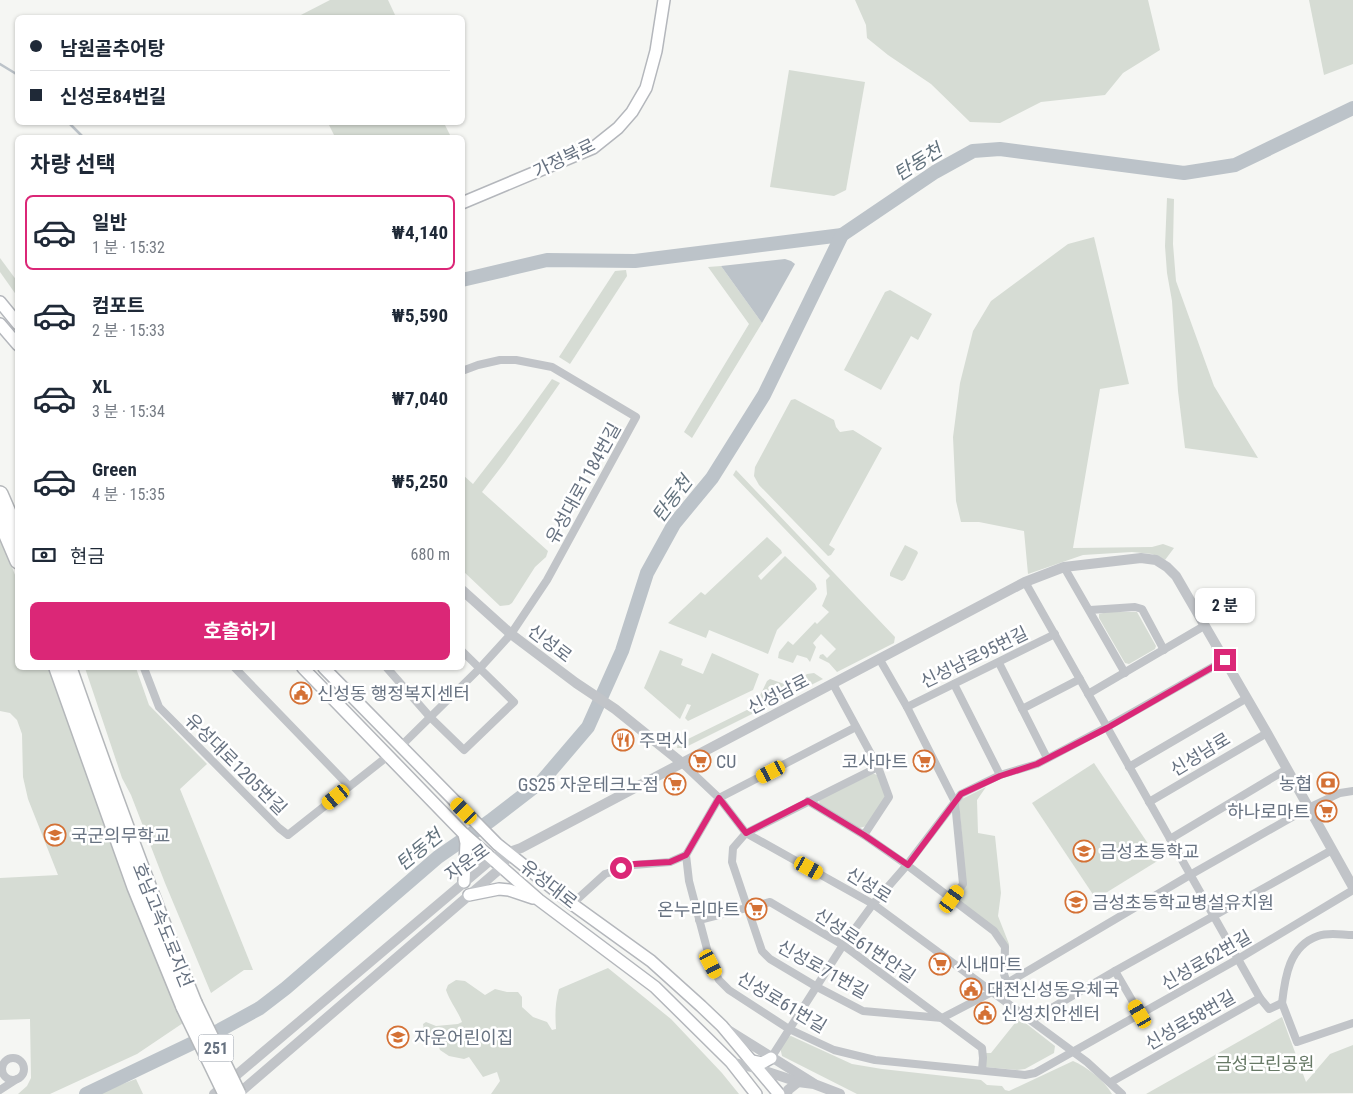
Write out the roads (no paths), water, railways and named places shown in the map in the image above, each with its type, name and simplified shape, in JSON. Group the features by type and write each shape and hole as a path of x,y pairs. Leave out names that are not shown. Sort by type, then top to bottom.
{"highway":[{"path":"0,494 15,527"},
{"path":"0,518 15,554"},
{"name":"호남고속도로지선","path":"58,670 135,887 189,1005 226,1094"},
{"name":"호남고속도로지선","path":"70,670 189,1005 238,1094"}],"main road":[{"name":"가정북로","path":"465,202 593,148 618,128 632,112 646,88 656,51 664,0"},
{"path":"0,302 15,320"},
{"path":"0,324 15,342"},
{"name":"유성대로","path":"305,670 464,834 539,900 655,986 731,1062 756,1094"},
{"name":"유성대로","path":"326,670 497,844 572,904 651,961 722,1026 779,1094"},
{"path":"464,834 466,843 464,882"},
{"path":"469,895 499,889 509,890 539,900"},
{"path":"756,1065 771,1058"}],"street":[{"name":"유성대로1184번길","path":"400,746 480,668 511,634 547,580 636,417 552,367 516,360 500,360 465,370"},
{"name":"신성남로","path":"509,854 1025,582 1064,567 1141,558 1156,560 1167,566 1176,576 1267,733 1353,889"},
{"path":"1064,567 1125,673"},
{"name":"신성남로95번길","path":"1025,582 1260,998"},
{"name":"신성로","path":"465,593 511,634 576,683 615,709 682,763 719,798 746,833 873,904 1031,1020 1072,1053 1087,1062 1122,1094"},
{"path":"1090,610 1135,607 1142,609 1164,650"},
{"path":"1088,694 1204,626"},
{"name":"신성남로95번길","path":"907,707 1054,634"},
{"path":"389,670 464,750 514,702 465,654"},
{"path":"880,660 907,707 955,802 963,884 952,899"},
{"path":"771,1058 789,1028 873,904 908,865 961,794 1000,776 1029,768 1107,728 1225,660"},
{"path":"998,663 1047,758"},
{"name":"유성대로1205번길","path":"145,670 159,707 288,835 388,756"},
{"path":"237,670 350,786"},
{"path":"1022,709 1080,679"},
{"path":"834,684 878,767 889,797 864,835"},
{"path":"954,684 1000,776"},
{"name":"신성남로","path":"1130,767 1247,698"},
{"path":"572,904 605,874 634,864 670,862 686,855 719,798 856,728"},
{"name":"신성남로","path":"1150,802 1267,733"},
{"path":"746,833 878,767"},
{"path":"1170,839 1286,769"},
{"path":"942,1018 1007,984 1190,875 1308,808 1340,793 1353,791"},
{"path":"808,801 864,835 908,865 994,931 1005,947 1004,974 1007,984"},
{"name":"신성로71번길","path":"746,833 734,848 732,862 762,951 770,959 817,987 863,1011 942,1018"},
{"path":"1031,1020 1332,850"},
{"name":"자운로","path":"214,1094 464,882 489,856 509,854"},
{"name":"자운로","path":"238,1094 502,867 509,854"},
{"name":"신성로61번길","path":"686,855 689,881 699,920 711,964 719,980 729,990 789,1028 834,1050 875,1060 1025,1075 1035,1073 1072,1053"},
{"name":"신성로62번길","path":"1072,1053 1238,959 1353,889"},
{"name":"신성로61번안길","path":"699,920 770,902 844,945 982,1048 982,1070"},
{"path":"1353,935 1333,934 1319,936 1296,951 1288,966 1282,1003 1297,1042 1353,1023"},
{"path":"1115,971 1140,1014"},
{"name":"신성로58번길","path":"1111,1082 1260,998 1269,1008 1282,1003"},
{"path":"722,1026 814,1084 840,1094"},
{"path":"0,1090 18,1079 24,1071 23,1064 13,1058 9,1059 2,1067 5,1076 11,1080 18,1079"},
{"path":"731,1062 756,1065 798,1082 814,1084"},
{"path":"786,1094 798,1082"}],"waterway":[{"path":"0,64 15,73"},
{"name":"탄동천","path":"86,1094 220,1030 260,1008 286,988 438,857 490,821 542,781 588,727 622,651 647,573 674,524 712,478 764,395 842,235 935,172 973,151 1000,149 1184,173 1235,165 1353,108"},
{"path":"71,125 81,135"},
{"path":"465,279 547,260 635,261 842,235"}],"place":[{"name":"신성동 행정복지센터","path":"301,693"},
{"name":"주먹시","path":"623,740"},
{"name":"CU","path":"700,761"},
{"name":"코사마트","path":"924,761"},
{"name":"농협","path":"1328,783"},
{"name":"GS25 자운테크노점","path":"675,784"},
{"name":"하나로마트","path":"1326,811"},
{"name":"국군의무학교","path":"55,835"},
{"name":"금성초등학교","path":"1084,851"},
{"name":"금성초등학교병설유치원","path":"1076,902"},
{"name":"온누리마트","path":"756,909"},
{"name":"시내마트","path":"940,964"},
{"name":"대전신성동우체국","path":"971,989"},
{"name":"신성치안센터","path":"985,1013"},
{"name":"자운어린이집","path":"398,1037"}],"park label":[{"name":"금성근린공원","path":"1265,1063"}]}
